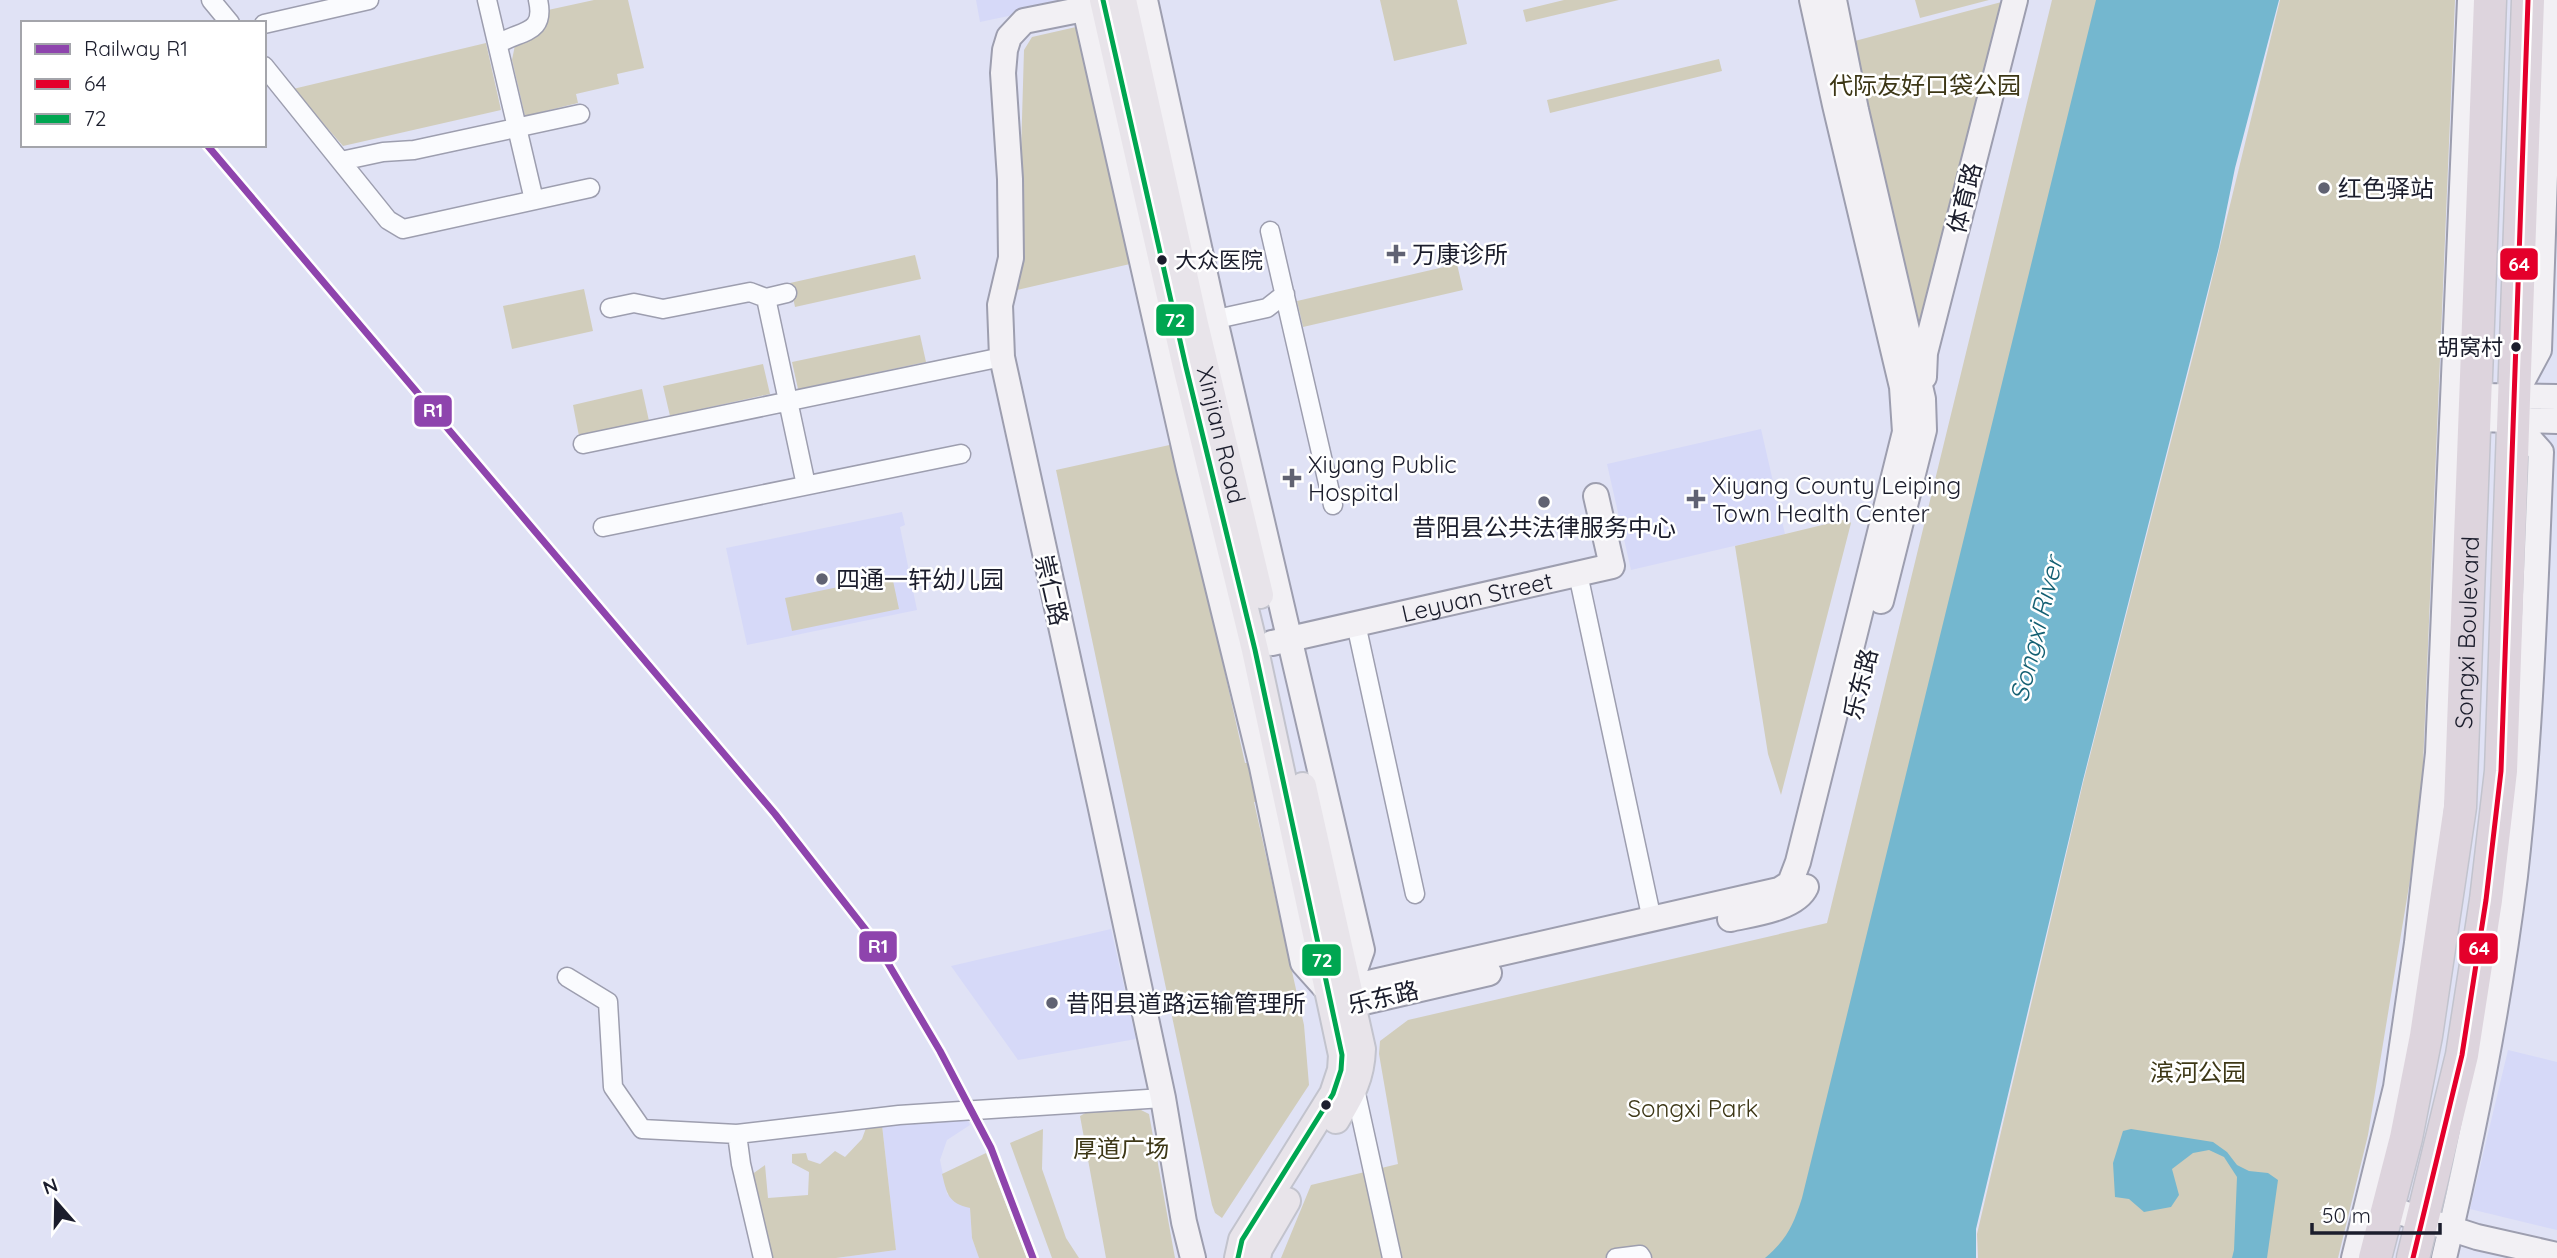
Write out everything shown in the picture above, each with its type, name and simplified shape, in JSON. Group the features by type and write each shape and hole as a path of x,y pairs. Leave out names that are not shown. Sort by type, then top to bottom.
{"highway":[{"name":"Songxi Boulevard","path":"2375,1258 2406,1138 2426,1036 2460,807 2490,0"},
{"name":"Songxi Boulevard","path":"2413,1258 2437,1223 2486,900 2501,771 2528,0"}],"main road":[{"name":"乐东路","path":"1341,998 1779,890 1790,883 1798,862 1905,432 1902,387 1812,0"},
{"name":"乐东路","path":"1341,998 1782,907 1804,892 1814,869 1924,430 1923,399 1856,110 1834,0"},
{"name":"体育路","path":"1923,399 1926,353 2015,0"},
{"path":"2354,1258 2396,1087 2417,943 2438,753 2470,0"},
{"path":"2514,409 2539,350 2551,0"},
{"name":"Xinjian Road","path":"1110,2 1205,322 1280,641 1341,998 1341,1070 1334,1094 1242,1241 1238,1258"},
{"name":"Xinjian Road","path":"1110,2 1181,347 1341,998 1362,1049 1355,1089 1281,1211 1257,1258"},
{"name":"崇仁路","path":"1110,2 1024,21 1009,37 1005,50 1003,73 1010,179 1011,258 1000,305 1002,357 1163,1098 1184,1222 1193,1258"},
{"path":"2514,409 2557,397"},
{"path":"2475,407 2514,409 2557,421"},
{"name":"Leyuan Street","path":"1280,641 1612,566 1596,496"},
{"path":"2387,1208 2477,1237 2557,1255"},
{"path":"2437,1223 2444,1258"}],"street":[{"path":"211,0 228,21"},
{"path":"266,24 369,0"},
{"path":"487,0 534,200"},
{"path":"498,44 537,25 540,17 538,0"},
{"path":"266,68 388,220 403,229 590,188"},
{"path":"341,161 383,152 414,150 580,114"},
{"path":"1270,231 1333,505"},
{"path":"610,308 634,303 663,309 750,292 766,298 787,293"},
{"path":"1205,322 1266,308 1284,294"},
{"path":"766,298 806,485"},
{"path":"583,444 1002,357"},
{"path":"603,527 961,454"},
{"path":"1578,573 1652,920"},
{"path":"1356,624 1415,894"},
{"path":"567,977 608,1002 613,1087 642,1129 737,1134 899,1115 1163,1098"},
{"path":"1355,1089 1392,1258"},
{"path":"737,1134 741,1164 763,1258"},
{"path":"1616,1258 1640,1255 1642,1258"}],"shaded area":[{"path":"976,0 1070,0 1071,3 980,22"},
{"name":"Xiyang County Leiping Town Health Center","path":"1761,429 1785,534 1631,570 1607,464"},
{"name":"四通一轩幼儿园","path":"902,512 905,525 900,527 917,610 747,645 726,548"},
{"name":"昔阳县道路运输管理所","path":"1111,929 1136,1039 1018,1060 951,966"},
{"path":"2508,1050 2557,1062 2557,1230 2470,1209"},
{"path":"967,1118 970,1125 947,1140 940,1160 947,1194 970,1207 972,1238 979,1258 836,1258 896,1250 882,1125"}],"green space":[{"path":"594,0 628,0 644,68 617,74 619,84 576,94 578,103 525,116 512,60 515,45 545,24 548,10"},
{"path":"1380,0 1457,0 1467,44 1394,61"},
{"path":"1564,0 1619,0 1526,22 1523,10"},
{"path":"1915,0 1989,0 1920,18"},
{"name":"代际友好口袋公园","path":"2009,0 1923,348 1851,42"},
{"name":"Songxi Park","path":"2052,0 2105,0 1793,1258 1281,1258 1311,1185 1398,1164 1379,1054 1380,1041 1408,1020 1827,923"},
{"name":"滨河公园","path":"2280,0 2455,0 2421,813 2368,1135 2338,1258 1978,1258 1977,1234 2083,783 2199,332"},
{"path":"1076,27 1130,264 1017,290 1024,50 1032,37"},
{"path":"486,43 501,110 343,146 293,89"},
{"path":"1719,59 1722,71 1550,113 1547,100"},
{"path":"915,255 921,279 795,307 790,283"},
{"path":"1457,264 1463,290 1303,327 1297,301"},
{"path":"584,289 593,331 512,349 503,306"},
{"path":"920,335 926,362 798,389 792,362"},
{"path":"763,364 770,394 670,416 663,386"},
{"path":"642,389 649,421 579,436 573,405"},
{"path":"1174,444 1245,763 1248,763 1257,802 1254,802 1304,1025 1309,1085 1222,1218 1215,1213 1212,1205 1056,470"},
{"path":"1847,519 1851,523 1781,795 1768,754 1735,546"},
{"path":"892,576 899,609 792,631 785,598"},
{"name":"厚道广场","path":"1137,1108 1149,1114 1175,1258 1106,1258 1080,1116 1089,1111"},
{"path":"882,1125 896,1250 836,1258 768,1258 751,1175 765,1165 768,1198 808,1195 809,1172 792,1163 792,1154 806,1153 808,1160 820,1164 835,1151 845,1157 862,1139 866,1128"},
{"path":"1043,1129 1042,1169 1066,1238 1079,1258 1052,1258 1010,1143"},
{"path":"986,1153 1027,1258 979,1258 972,1238 970,1208 957,1203 947,1192 942,1174"}],"water":[{"name":"Songxi River","path":"2096,0 2279,0 2083,780 1976,1229 1976,1258 1765,1258 1779,1245 1788,1231 1802,1198"},
{"path":"2131,1129 2213,1142 2227,1152 2237,1165 2249,1171 2268,1173 2278,1180 2267,1258 2232,1258 2237,1177 2224,1157 2209,1150 2193,1153 2172,1169 2179,1195 2171,1207 2144,1212 2129,1199 2115,1197 2113,1163 2123,1131"}],"rail line":[{"name":"R1","path":"209,147 775,814 876,943 940,1051 991,1148 1033,1258"}],"transit line":[{"name":"72","path":"1103,0 1186,367 1255,650 1342,1055 1341,1070 1333,1094 1242,1240 1238,1258"},
{"name":"64","path":"2413,1258 2462,1055 2486,900 2501,771 2528,0"}],"place":[{"name":"红色驿站","path":"2324,188"},
{"name":"万康诊所","path":"1396,254"},
{"name":"大众医院","path":"1162,260"},
{"name":"胡窝村","path":"2516,347"},
{"name":"Xiyang Public Hospital","path":"1292,478"},
{"name":"Xiyang County Leiping Town Health Center","path":"1696,499"},
{"name":"昔阳县公共法律服务中心","path":"1544,502"},
{"name":"四通一轩幼儿园","path":"822,579"},
{"name":"昔阳县道路运输管理所","path":"1052,1003"}]}
